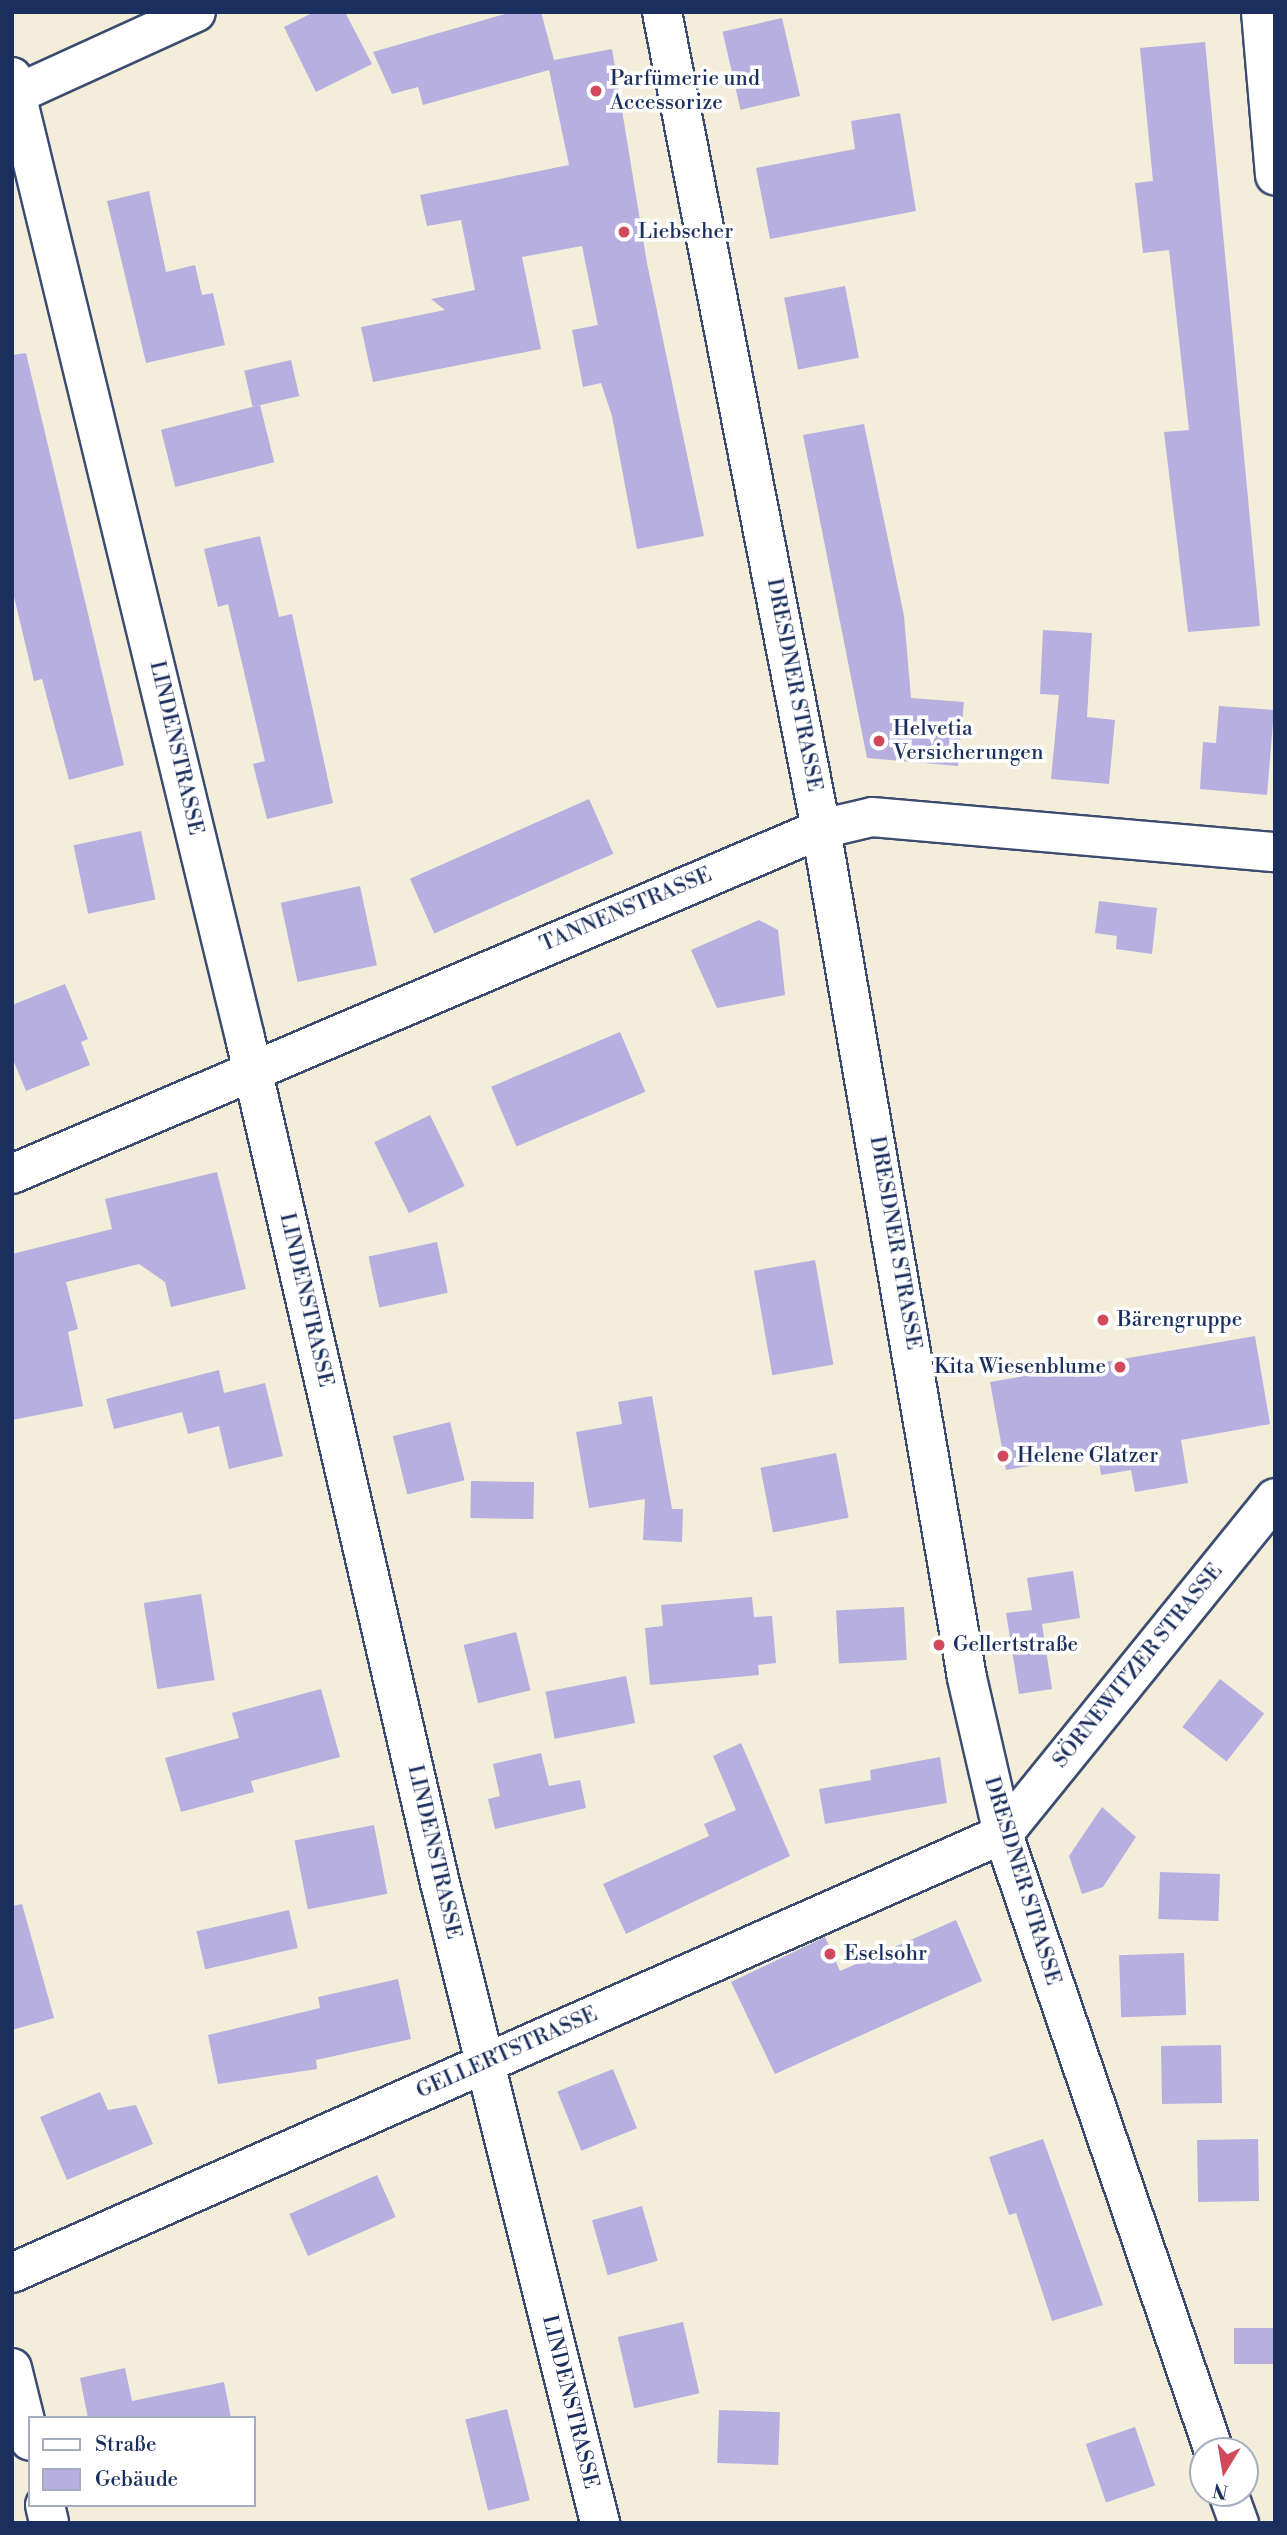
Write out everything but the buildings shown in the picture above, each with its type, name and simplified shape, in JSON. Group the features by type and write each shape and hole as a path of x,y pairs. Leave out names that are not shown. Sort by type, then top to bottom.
{"street":[{"path":"15,88 196,12"},
{"name":"DRESDNER STRASSE","path":"662,12 821,829 967,1678 1003,1834 1209,2437"},
{"path":"1261,12 1275,175"},
{"name":"LINDENSTRASSE","path":"15,88 252,1067 485,2062 600,2523"},
{"name":"TANNENSTRASSE","path":"12,1174 252,1067 821,829 872,817 1275,852"},
{"name":"SÖRNEWITZER STRASSE","path":"1003,1834 1275,1498"},
{"name":"GELLERTSTRASSE","path":"12,2273 1003,1834"},
{"path":"12,2368 28,2433"}],"place":[{"name":"Parfümerie und Accessorize","path":"596,91"},
{"name":"Liebscher","path":"624,232"},
{"name":"Helvetia Versicherungen","path":"879,741"},
{"name":"Bärengruppe","path":"1103,1320"},
{"name":"Kita Wiesenblume","path":"1120,1367"},
{"name":"Helene Glatzer","path":"1003,1456"},
{"name":"Gellertstraße","path":"939,1645"},
{"name":"Eselsohr","path":"830,1954"}]}
